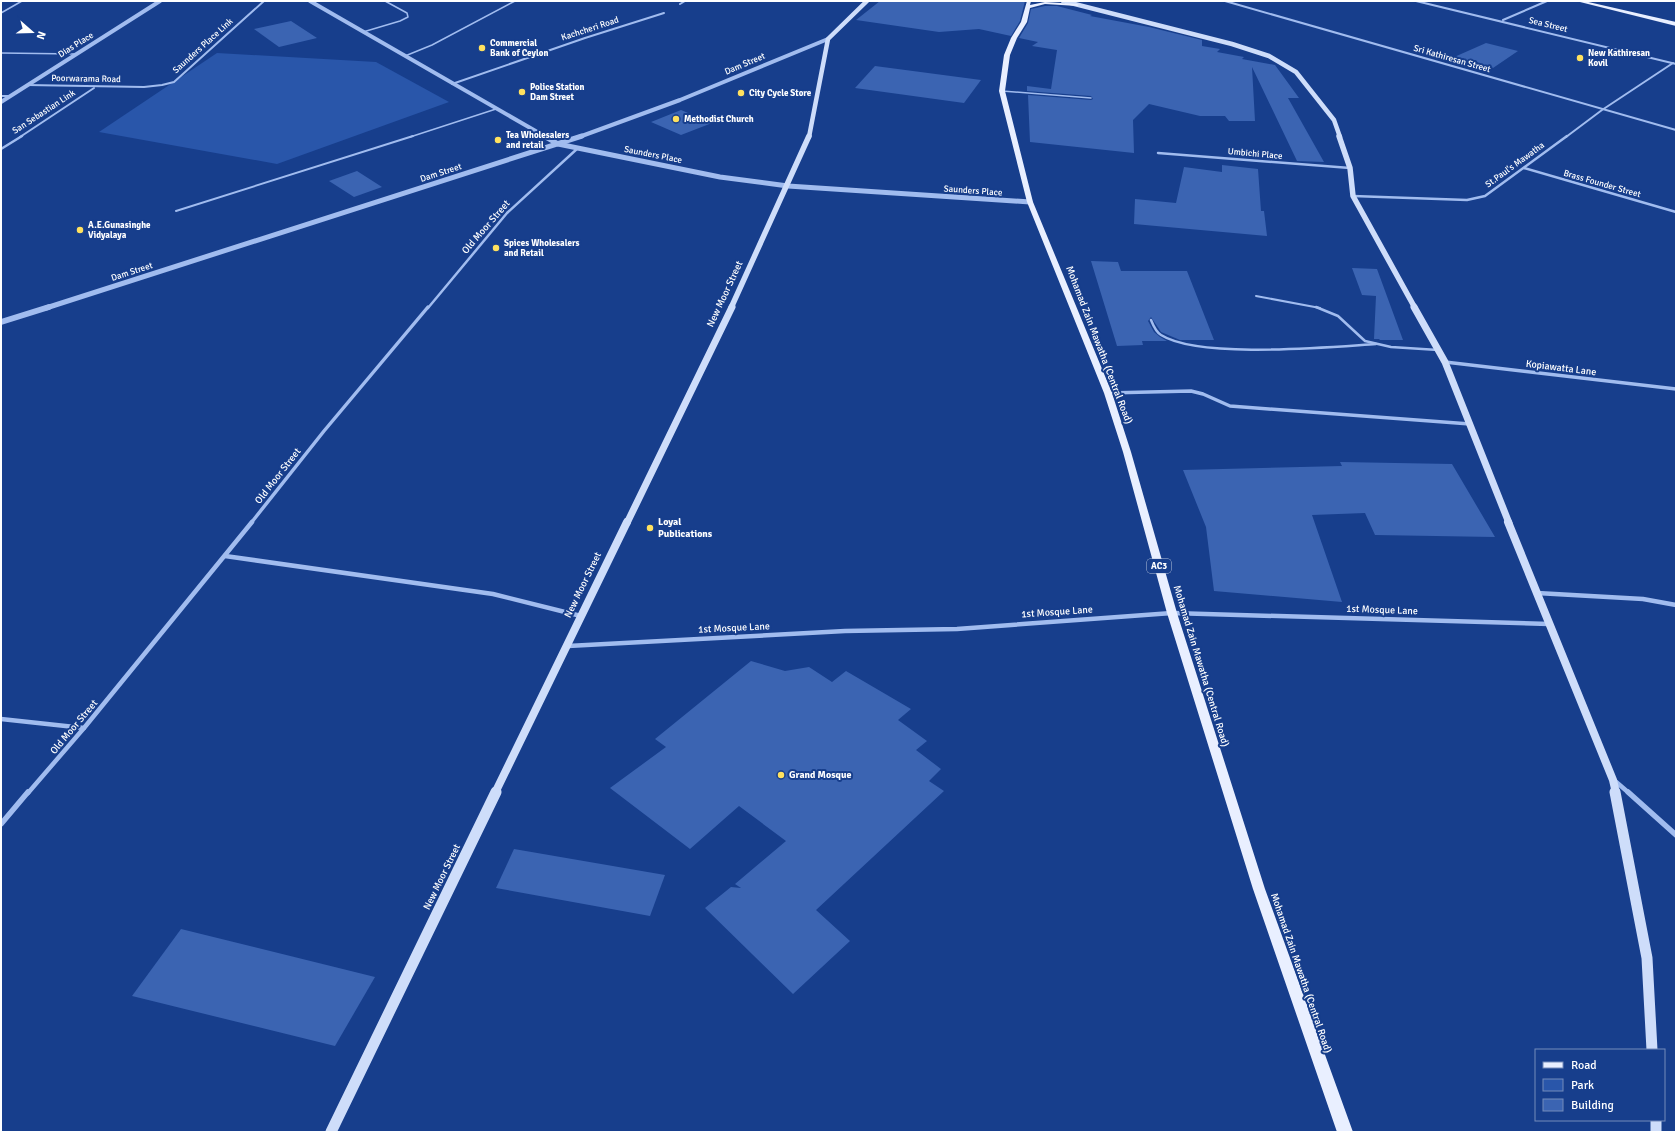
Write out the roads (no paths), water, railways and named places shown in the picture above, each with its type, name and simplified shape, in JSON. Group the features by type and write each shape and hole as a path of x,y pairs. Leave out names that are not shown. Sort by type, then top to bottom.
{"main road":[{"name":"Dam Street","path":"828,39 867,1"},
{"path":"1063,1 1232,44 1269,56 1296,72 1334,120 1350,168 1353,196 1445,362 1549,624 1613,780 1647,958 1652,1049"},
{"path":"1578,1 1676,24"},
{"path":"1029,4 1077,4"},
{"name":"Mohamad Zain Mawatha (Central Road)","path":"1029,4 1024,22 1014,38 1007,55 1002,91 1030,202 1108,393 1127,452 1172,612 1259,889 1345,1132"},
{"name":"New Moor Street","path":"331,1132 730,311 788,186 808,140 828,39"},
{"path":"1656,1121 1656,1132"}],"street":[{"name":"Dias Place","path":"1,102 160,1"},
{"name":"Saunders Place Link","path":"144,87 164,85 174,82 264,1"},
{"name":"Saunders Place","path":"310,1 452,84 498,108 558,144 720,177 788,186 1030,202"},
{"path":"680,4 685,1"},
{"name":"Sri Kathiresan Street","path":"1225,1 1676,130"},
{"name":"Sea Street","path":"1416,1 1503,20 1674,64"},
{"path":"1503,20 1547,1"},
{"name":"Kachcheri Road","path":"452,84 585,38 664,13"},
{"name":"Dam Street","path":"1,322 558,144 680,100 828,39"},
{"name":"St.Paul's Mawatha","path":"1353,196 1467,200 1485,196 1602,110 1674,64"},
{"name":"Poorwarama Road","path":"27,85 144,87"},
{"name":"San Sebastian Link","path":"1,149 94,87"},
{"path":"1,96 10,96"},
{"name":"Old Moor Street","path":"1,824 84,728 225,556 324,431 507,213 578,148"},
{"name":"Umbichi Place","path":"1158,153 1350,168"},
{"name":"Brass Founder Street","path":"1524,168 1676,212"},
{"name":"Kopiawatta Lane","path":"1445,362 1676,389"},
{"path":"1108,393 1191,391 1203,394 1230,406 1470,424"},
{"path":"225,556 493,594 582,616"},
{"path":"1537,592 1643,600 1676,605"},
{"name":"1st Mosque Lane","path":"568,646 845,631 957,628 1172,612 1549,624"},
{"path":"1,719 84,728"},
{"path":"1613,780 1676,835"}],"lane":[{"path":"1,13 22,1"},
{"path":"363,32 400,21 408,17 408,13 386,1"},
{"path":"405,56 432,44 515,1"},
{"path":"1,52 76,54"},
{"path":"1002,91 1091,98"},
{"path":"176,211 498,108"},
{"path":"1256,296 1310,305 1326,310 1338,315 1358,336 1376,344"},
{"path":"1151,320 1160,335 1174,342 1195,346 1267,349 1376,344 1438,350"}],"place":[{"name":"Commercial Bank of Ceylon","path":"482,48"},
{"name":"New Kathiresan Kovil","path":"1580,58"},
{"name":"Police Station Dam Street","path":"522,92"},
{"name":"City Cycle Store","path":"741,93"},
{"name":"Methodist Church","path":"676,119"},
{"name":"Tea Wholesalers and retail","path":"498,140"},
{"name":"A.E.Gunasinghe Vidyalaya","path":"80,230"},
{"name":"Spices Wholesalers and Retail","path":"496,248"},
{"name":"Loyal Publications","path":"650,528"},
{"name":"Grand Mosque","path":"781,775"}]}
